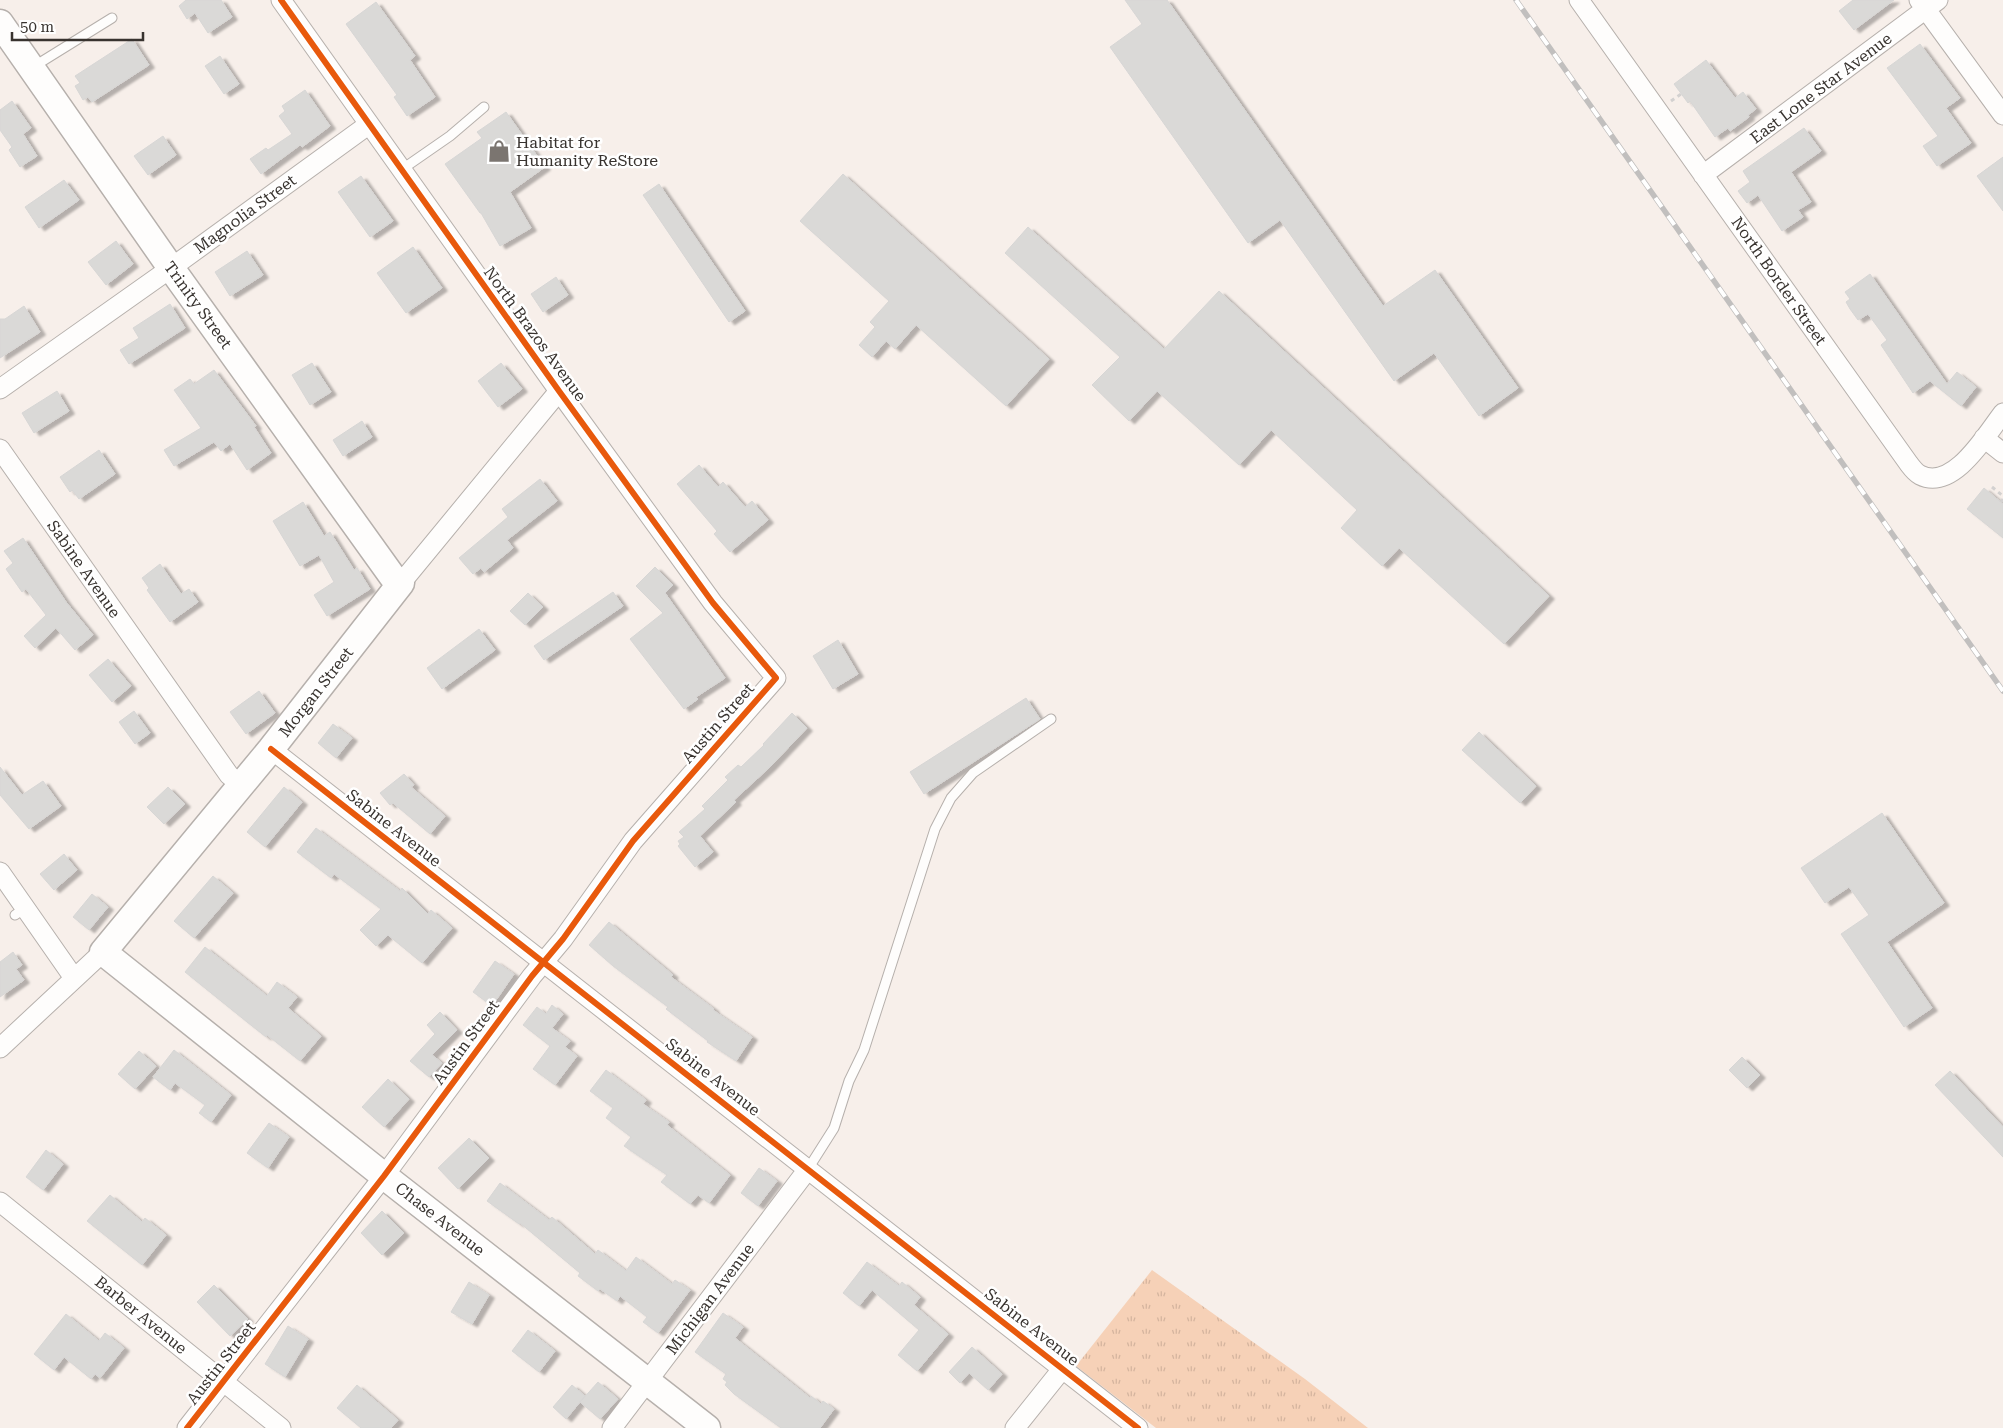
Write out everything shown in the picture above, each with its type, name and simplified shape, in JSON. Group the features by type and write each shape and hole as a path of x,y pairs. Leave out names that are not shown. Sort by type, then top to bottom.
{"street":[{"name":"North Brazos Avenue","path":"281,0 368,125 713,603 776,678"},
{"name":"North Border Street","path":"1579,0 1909,464 1920,475 1936,479 1952,473 1963,464 2003,413"},
{"name":"East Lone Star Avenue","path":"1703,175 1927,3"},
{"path":"1927,3 2003,115"},
{"name":"Trinity Street","path":"0,23 171,268 386,568 401,583"},
{"name":"Magnolia Street","path":"0,389 368,125"},
{"name":"Morgan Street","path":"0,1048 103,952 271,749 401,583 559,391"},
{"path":"1984,438 2003,453"},
{"name":"Sabine Avenue","path":"0,449 229,775 241,785"},
{"name":"Austin Street","path":"187,1428 384,1176 532,976 545,963 633,841 776,678"},
{"name":"Sabine Avenue","path":"271,749 1138,1428"},
{"path":"0,872 20,912 74,978"},
{"name":"Chase Avenue","path":"103,952 384,1176 707,1428"},
{"name":"Michigan Avenue","path":"612,1428 808,1169"},
{"name":"Barber Avenue","path":"0,1202 281,1428"},
{"path":"1015,1428 1063,1368"}],"lane":[{"path":"32,68 112,18"},
{"path":"401,170 450,136 484,107"},
{"path":"808,1169 834,1128 850,1081 864,1050 936,829 951,798 973,773 1051,719"}],"path":[{"path":"1992,487 2002,499"}],"green space":[{"path":"1152,1270 1305,1379 1368,1428 1156,1428 1076,1366"}],"building":[{"path":"186,0 221,0 232,17 208,33 195,13 187,19 179,6"},
{"path":"1125,0 1167,0 1383,306 1435,270 1518,388 1479,416 1434,353 1394,381 1280,220 1248,243 1110,47 1142,24"},
{"path":"1853,0 1894,0 1854,30 1839,11"},
{"path":"376,2 415,56 410,60 435,97 407,116 394,97 397,95 346,24"},
{"path":"132,39 149,65 92,102 88,97 83,100 75,86 80,83 75,76"},
{"path":"1920,44 1960,98 1946,108 1971,143 1937,166 1923,146 1938,136 1887,68"},
{"path":"220,56 239,84 224,94 205,66"},
{"path":"1706,60 1735,98 1743,92 1756,109 1748,115 1749,117 1730,131 1728,128 1715,137 1690,101 1688,103 1674,84"},
{"path":"305,90 330,126 302,147 300,145 261,174 250,159 292,134 279,116 285,111 282,106"},
{"path":"12,101 31,128 23,134 37,156 20,167 9,150 12,147 0,130 0,110"},
{"name":"Habitat for Humanity ReStore","path":"506,112 545,167 510,192 531,228 500,246 481,213 445,164 482,138 477,132"},
{"path":"1804,128 1821,151 1791,172 1811,202 1798,210 1803,217 1782,231 1758,195 1747,203 1738,191 1750,182 1743,171"},
{"path":"163,136 176,155 148,175 134,156"},
{"path":"2003,157 2003,211 1977,176"},
{"path":"843,174 1049,359 1006,406 916,325 895,349 886,341 872,357 859,345 875,327 870,322 889,301 800,221"},
{"path":"361,176 393,221 370,237 338,192"},
{"path":"64,180 79,200 39,228 25,207"},
{"path":"659,184 745,311 729,322 643,195"},
{"path":"1028,227 1164,349 1219,291 1549,596 1504,644 1399,548 1382,566 1341,528 1357,510 1271,430 1239,465 1157,391 1129,421 1092,385 1120,357 1005,253"},
{"path":"116,241 133,264 106,285 88,262"},
{"path":"413,247 442,288 406,313 377,273"},
{"path":"247,251 263,275 230,296 215,272"},
{"path":"1870,274 1947,384 1957,372 1976,387 1961,406 1930,381 1913,393 1881,345 1887,340 1868,314 1858,320 1850,309 1846,302 1850,299 1845,292"},
{"path":"556,277 568,295 543,312 531,294"},
{"path":"170,304 185,328 129,364 120,350 139,338 133,328"},
{"path":"24,306 40,332 0,358 0,319 5,319"},
{"path":"312,363 331,392 310,405 292,375"},
{"path":"501,363 522,389 498,407 478,381"},
{"path":"214,370 256,426 254,427 271,453 247,470 230,444 221,451 214,442 174,466 164,450 201,428 174,390 190,379 194,384"},
{"path":"57,391 69,411 34,433 22,413"},
{"path":"362,421 372,437 343,456 333,440"},
{"path":"99,450 115,474 79,499 72,490 70,492 60,477"},
{"path":"699,465 718,487 723,482 745,507 752,501 768,520 730,552 714,534 717,531 677,484"},
{"path":"540,479 557,501 507,540 513,548 484,572 481,568 473,574 459,558 508,517 502,509"},
{"path":"1984,488 2003,504 2003,538 1967,509"},
{"path":"303,502 324,536 330,532 354,570 357,568 370,589 327,616 314,595 334,582 319,555 300,566 273,521"},
{"path":"23,538 66,602 93,635 75,650 56,628 35,648 24,636 46,615 26,589 22,592 6,569 13,563 4,551"},
{"path":"160,564 181,594 189,589 198,602 170,622 147,590 149,588 142,578"},
{"path":"655,567 673,585 665,593 725,678 696,697 698,699 684,709 630,639 663,613 636,586"},
{"path":"613,592 623,606 544,660 534,646"},
{"path":"528,593 543,607 525,625 510,611"},
{"path":"479,629 495,650 442,689 427,668"},
{"path":"838,640 858,674 833,689 813,656"},
{"path":"108,659 131,686 112,702 89,675"},
{"path":"259,691 275,713 246,734 230,712"},
{"path":"1026,698 1040,719 924,794 910,772"},
{"path":"134,711 150,733 135,744 119,722"},
{"path":"792,713 807,728 770,767 734,800 736,802 700,836 713,852 695,867 678,846 680,844 678,841 684,837 679,832 705,809 702,806 728,780 725,777 738,765 741,767 764,745"},
{"path":"333,724 352,738 336,758 318,743"},
{"path":"1479,732 1536,786 1520,803 1462,750"},
{"path":"0,767 22,795 43,781 61,806 29,829 0,795"},
{"path":"404,774 414,785 411,787 445,816 430,834 393,803 390,805 380,793"},
{"path":"168,787 185,804 164,824 147,807"},
{"path":"284,787 302,802 265,847 247,832"},
{"path":"1882,813 1944,903 1887,942 1932,1008 1904,1027 1841,934 1869,915 1849,887 1825,903 1801,868"},
{"path":"316,828 400,891 402,888 428,914 431,910 452,928 422,963 388,935 376,946 360,930 381,909 334,874 331,878 297,852"},
{"path":"64,854 77,870 54,890 40,874"},
{"path":"213,876 233,893 194,938 174,921"},
{"path":"92,894 108,907 89,930 73,917"},
{"path":"609,922 673,975 671,977 713,1010 752,1037 736,1061 707,1042 666,1009 668,1007 613,966 589,945"},
{"path":"205,947 267,996 277,982 297,997 288,1008 321,1036 300,1061 267,1035 266,1037 185,972"},
{"path":"13,952 22,965 16,969 24,980 0,997 0,962"},
{"path":"495,961 514,974 492,1006 473,992"},
{"path":"552,1005 563,1014 552,1028 570,1041 565,1047 577,1056 555,1085 533,1069 550,1046 523,1025 537,1007 546,1014"},
{"path":"440,1012 457,1030 432,1055 442,1063 429,1077 410,1061 435,1034 427,1025"},
{"path":"174,1050 231,1095 211,1122 199,1113 205,1105 175,1083 170,1090 153,1077"},
{"path":"139,1051 156,1066 135,1089 118,1074"},
{"path":"1742,1057 1760,1075 1747,1088 1729,1070"},
{"path":"606,1070 646,1100 643,1104 669,1122 667,1125 730,1175 709,1203 698,1195 690,1204 661,1182 667,1175 624,1146 631,1137 606,1118 613,1108 590,1091"},
{"path":"1950,1071 2003,1127 2003,1157 1935,1085"},
{"path":"388,1079 409,1099 384,1127 362,1107"},
{"path":"269,1123 289,1137 268,1168 247,1153"},
{"path":"469,1138 489,1158 458,1189 438,1168"},
{"path":"46,1150 63,1164 43,1190 26,1177"},
{"path":"759,1168 777,1181 758,1206 741,1193"},
{"path":"500,1183 549,1220 552,1217 595,1254 598,1250 626,1271 636,1257 672,1284 675,1280 690,1290 658,1333 643,1322 647,1317 620,1296 617,1301 600,1289 598,1291 578,1276 580,1273 520,1223 487,1201"},
{"path":"110,1195 142,1222 145,1218 166,1235 142,1265 87,1221"},
{"path":"382,1211 404,1233 382,1255 361,1233"},
{"path":"867,1262 899,1286 902,1282 920,1297 914,1305 948,1334 917,1371 898,1355 919,1330 872,1290 859,1306 843,1293"},
{"path":"469,1282 489,1295 472,1324 451,1312"},
{"path":"214,1285 248,1319 230,1336 197,1302"},
{"path":"723,1313 743,1327 735,1338 810,1398 811,1396 821,1404 823,1401 834,1409 820,1428 781,1428 734,1394 725,1385 727,1382 723,1379 726,1374 695,1352"},
{"path":"66,1314 99,1341 105,1333 124,1348 100,1378 95,1374 91,1379 64,1357 54,1370 34,1354"},
{"path":"288,1326 308,1339 285,1377 265,1364"},
{"path":"528,1330 555,1351 539,1372 512,1351"},
{"path":"972,1347 1002,1374 988,1390 969,1373 960,1383 949,1372"},
{"path":"598,1382 618,1399 600,1419 580,1402"},
{"path":"357,1385 398,1420 391,1428 361,1428 337,1408"},
{"path":"572,1385 585,1396 566,1419 553,1407"}],"railway":[{"path":"1516,0 2003,691"}],"cycle path":[{"path":"187,1428 384,1176 532,976 563,939 633,841 776,678 713,603 559,391 281,0"},
{"path":"271,749 1138,1428"}],"place":[{"name":"Habitat for Humanity ReStore","path":"499,151"}]}
